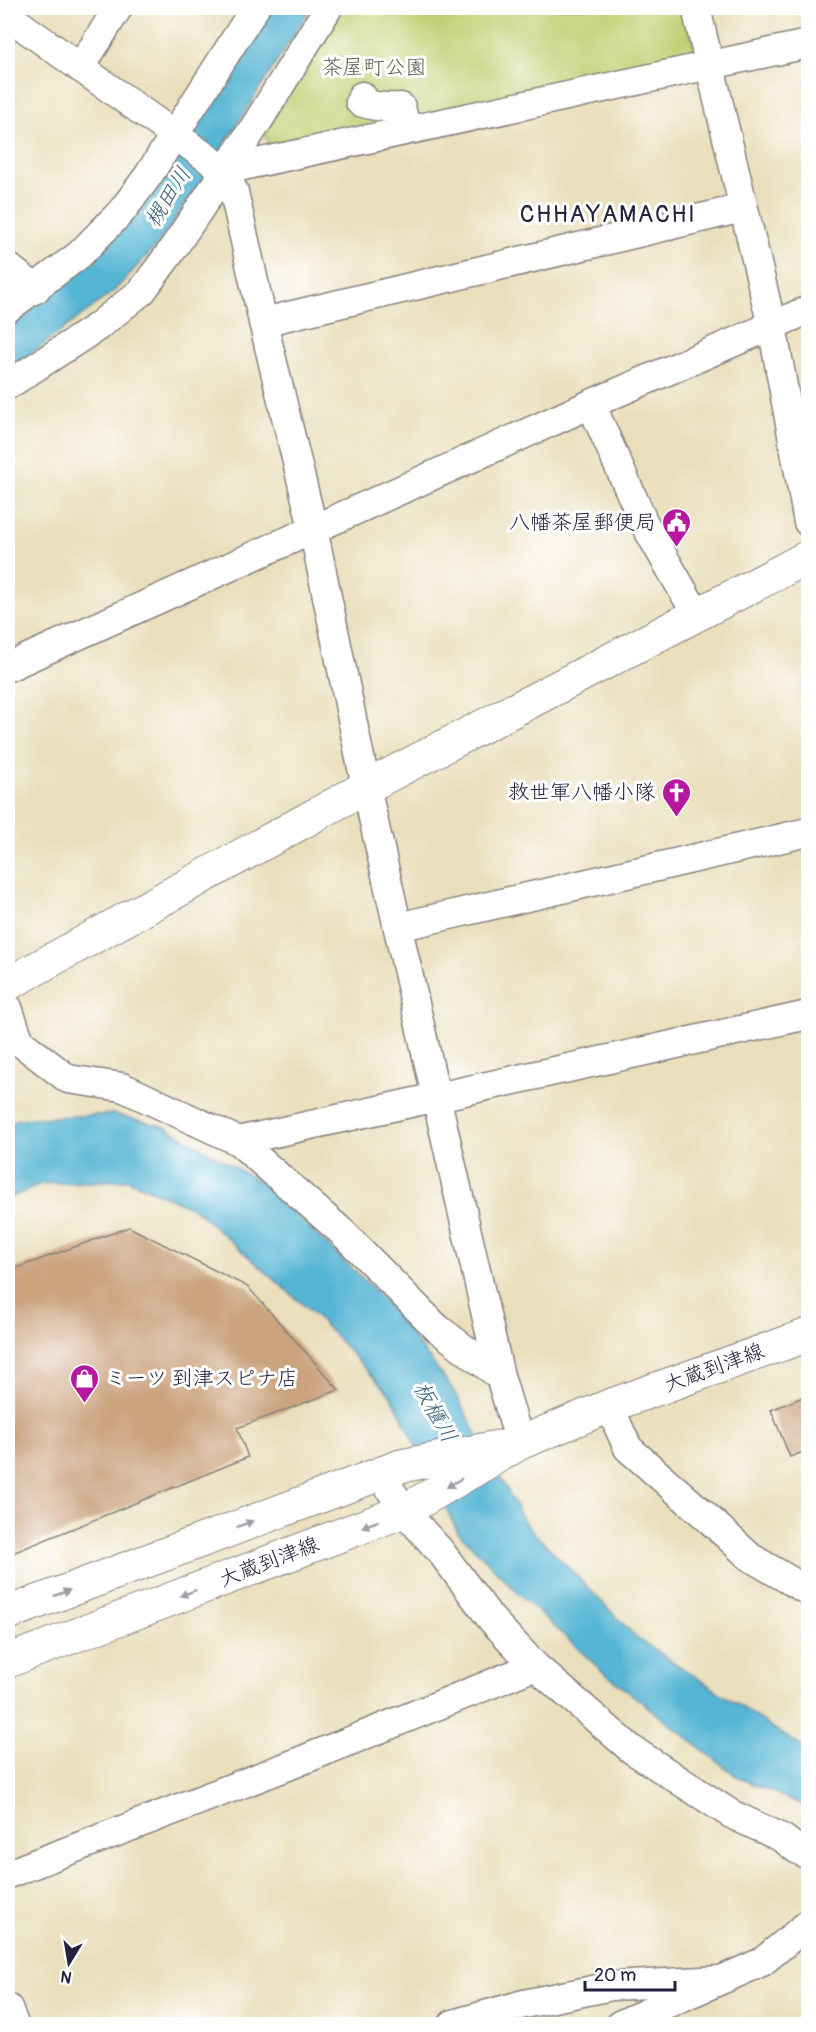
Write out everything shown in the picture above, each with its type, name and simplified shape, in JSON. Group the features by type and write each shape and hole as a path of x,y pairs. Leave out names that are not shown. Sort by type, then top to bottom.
{"main road":[{"path":"8,984 366,787 808,557"},
{"name":"大蔵到津線","path":"8,1661 414,1506 520,1443 609,1406 808,1335"},
{"name":"大蔵到津線","path":"8,1613 391,1469 520,1443"}],"street":[{"path":"80,68 117,8"},
{"path":"8,308 79,255 122,212 148,176 255,8"},
{"path":"8,385 97,327 141,291 170,253 257,123 328,8"},
{"path":"696,8 772,326 808,522"},
{"path":"8,16 224,170 234,192 313,528 366,787 500,1376 520,1443"},
{"path":"224,170 808,44"},
{"path":"362,96 360,102 369,105 401,107 404,119"},
{"path":"263,322 743,208"},
{"path":"8,267 36,289"},
{"path":"8,667 313,528 808,310"},
{"path":"591,404 644,523 697,615"},
{"path":"398,927 808,832"},
{"path":"8,1008 20,1042 68,1079 122,1087 238,1141 343,1233 437,1328 500,1376"},
{"path":"238,1141 808,1016"},
{"path":"609,1406 628,1448 750,1557 808,1591"},
{"path":"391,1469 441,1552 491,1619 535,1666 631,1749 731,1814 782,1839 808,1855"},
{"path":"8,1874 277,1770 535,1666"},
{"path":"621,2025 762,1962 808,1926"},
{"path":"453,2025 524,2004 612,1986 720,1980"},
{"path":"8,2008 14,2025"}],"green space":[{"name":"茶屋町公園","path":"340,8 685,8 697,60 273,150 264,134"}],"water":[{"name":"槻田川","path":"268,8 311,8 198,186 157,245 114,291 8,371 8,327 79,273 139,207"},
{"name":"板櫃川","path":"114,1114 166,1127 262,1183 382,1297 452,1388 525,1523 637,1638 808,1751 808,1807 739,1778 602,1671 518,1593 457,1531 392,1397 317,1317 193,1208 128,1180 40,1184 8,1199 8,1124 18,1119"}],"building":[{"path":"808,1141 808,1157 804,1142"},
{"path":"129,1227 248,1287 339,1390 237,1428 248,1457 8,1555 8,1271"},
{"path":"808,1395 808,1450 790,1457 771,1410"}],"place":[{"name":"八幡茶屋郵便局","path":"677,548"},
{"name":"救世軍八幡小隊","path":"676,818"},
{"name":"ミーツ 到津スピナ店","path":"84,1404"}],"district":[{"name":"CHHAYAMACHI","path":"608,214"}]}
